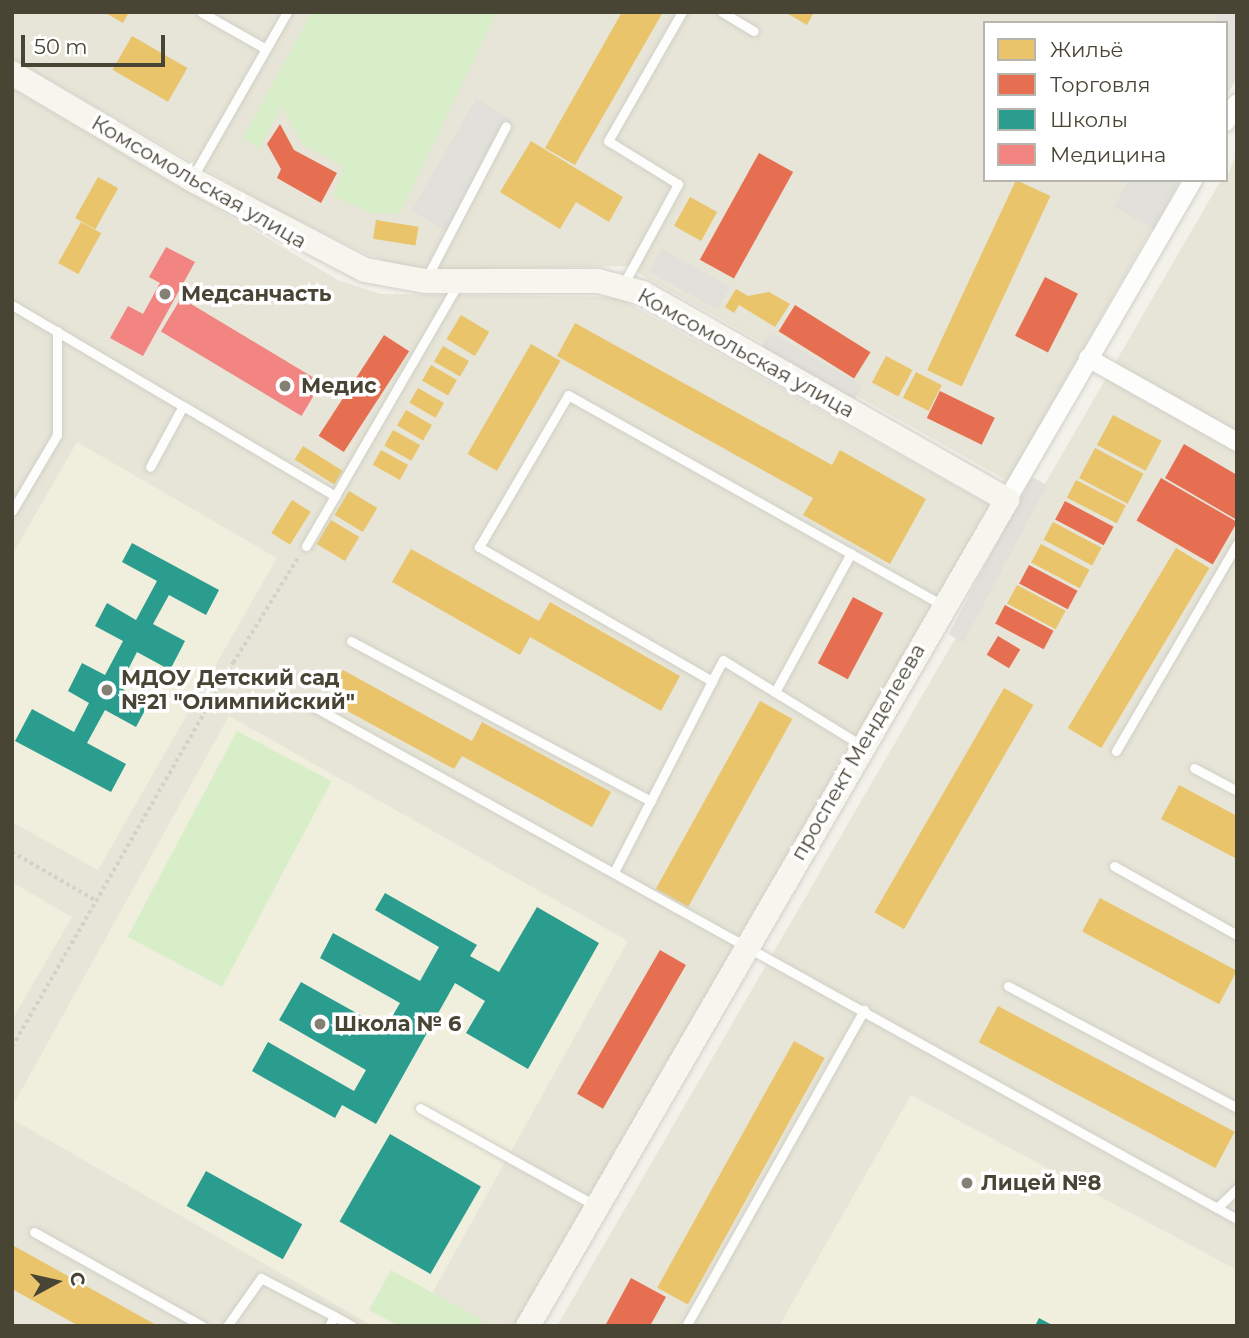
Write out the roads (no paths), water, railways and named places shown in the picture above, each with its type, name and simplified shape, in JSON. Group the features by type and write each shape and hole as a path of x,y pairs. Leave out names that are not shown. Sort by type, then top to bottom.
{"street":[{"name":"Комсомольская улица","path":"12,73 191,179 328,255 375,273 425,281 573,280 623,285 1007,500"},
{"path":"1228,119 1237,103"},
{"name":"проспект Менделеева","path":"528,1326 862,745 1191,182"},
{"path":"1088,358 1237,442"}],"lane":[{"path":"201,12 264,48"},
{"path":"191,179 287,12"},
{"path":"623,285 678,184 608,141 682,12"},
{"path":"722,12 754,31"},
{"path":"425,281 506,127"},
{"path":"306,546 458,282"},
{"path":"12,305 335,496"},
{"path":"12,511 57,435 57,331"},
{"path":"712,681 479,547 568,395 944,606"},
{"path":"150,467 183,405"},
{"path":"1116,751 1237,544"},
{"path":"775,692 851,553"},
{"path":"351,641 651,801"},
{"path":"614,872 723,660 862,745"},
{"path":"309,704 747,944 1237,1219"},
{"path":"1194,768 1237,791"},
{"path":"1114,866 1237,935"},
{"path":"1008,986 1237,1108"},
{"path":"686,1326 864,1010"},
{"path":"420,1108 596,1206"},
{"path":"1217,1208 1237,1189"},
{"path":"34,1232 202,1326"},
{"path":"227,1326 261,1278 352,1326"},
{"path":"329,1326 334,1316"}],"place":[{"name":"Медсанчасть","path":"165,294"},
{"name":"Медис","path":"285,386"},
{"name":"МДОУ Детский сад №21 \"Олимпийский\"","path":"107,690"},
{"name":"Школа № 6","path":"320,1024"},
{"name":"Лицей №8","path":"967,1183"}]}
